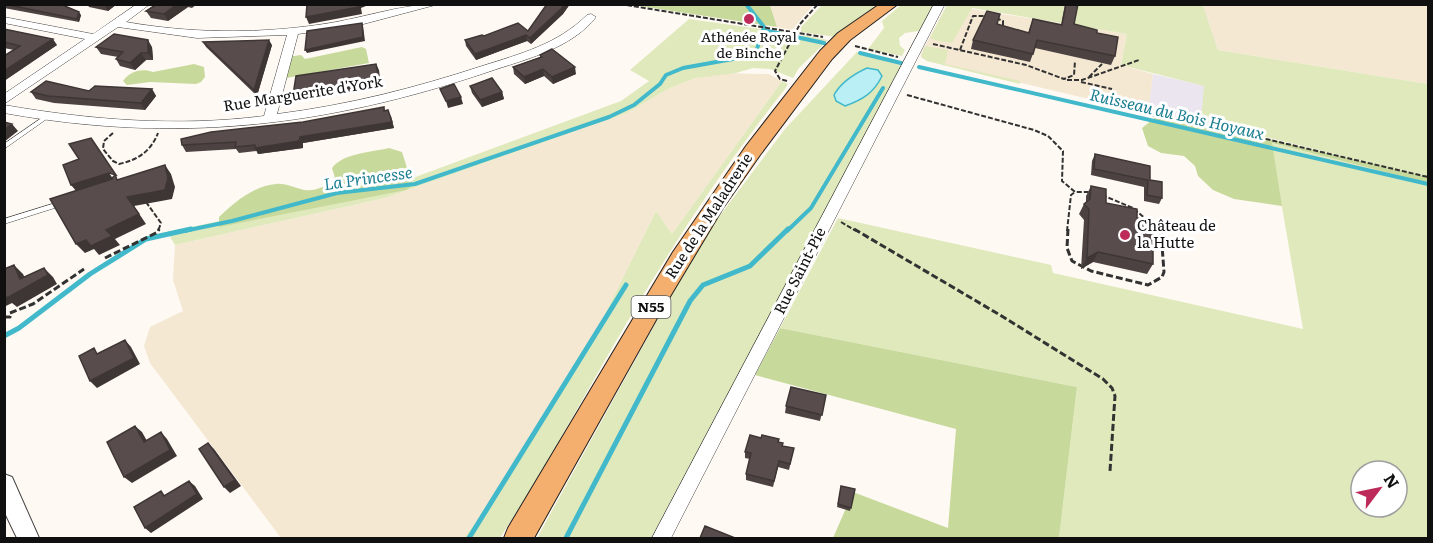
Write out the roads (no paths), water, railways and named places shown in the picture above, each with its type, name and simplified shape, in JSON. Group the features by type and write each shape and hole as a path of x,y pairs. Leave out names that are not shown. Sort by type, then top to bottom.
{"main road":[{"name":"Rue de la Maladrerie","path":"518,538 559,472 619,362 689,242 737,171 803,87 855,46 885,8"}],"street":[{"path":"4,100 145,4"},
{"path":"117,24 187,35 258,35 293,32 392,10 434,4"},
{"name":"Rue Saint-Pie","path":"661,538 940,4"},
{"name":"Rue Marguerite d'York","path":"4,109 46,117 122,125 204,125 270,118 382,99 452,81 571,36 591,17"},
{"path":"4,20 95,38"},
{"path":"270,118 293,32"},
{"path":"4,484 28,538"}],"lane":[{"path":"4,147 46,117"},
{"path":"4,222 72,199"}],"water":[{"path":"867,68 878,70 882,76 871,91 845,106 836,101 834,95 840,86"}],"waterway":[{"name":"La Princesse","path":"746,4 764,27 763,30"},
{"name":"La Princesse","path":"184,231 232,221 337,193 415,184 609,117 634,105 660,84 666,75 683,68 755,55 763,30"},
{"path":"763,30 824,43"},
{"name":"Ruisseau du Bois Hoyaux","path":"860,53 901,63"},
{"name":"Ruisseau du Bois Hoyaux","path":"919,67 1428,184"},
{"path":"787,231 811,208 883,88"},
{"name":"La Princesse","path":"4,336 19,328 90,274 146,239 191,229"},
{"path":"566,538 690,301 703,285 750,266 788,229"},
{"path":"469,538 626,285"}],"place":[{"name":"Athénée Royal de Binche","path":"749,19"},
{"name":"Château de la Hutte","path":"1125,235"}]}
